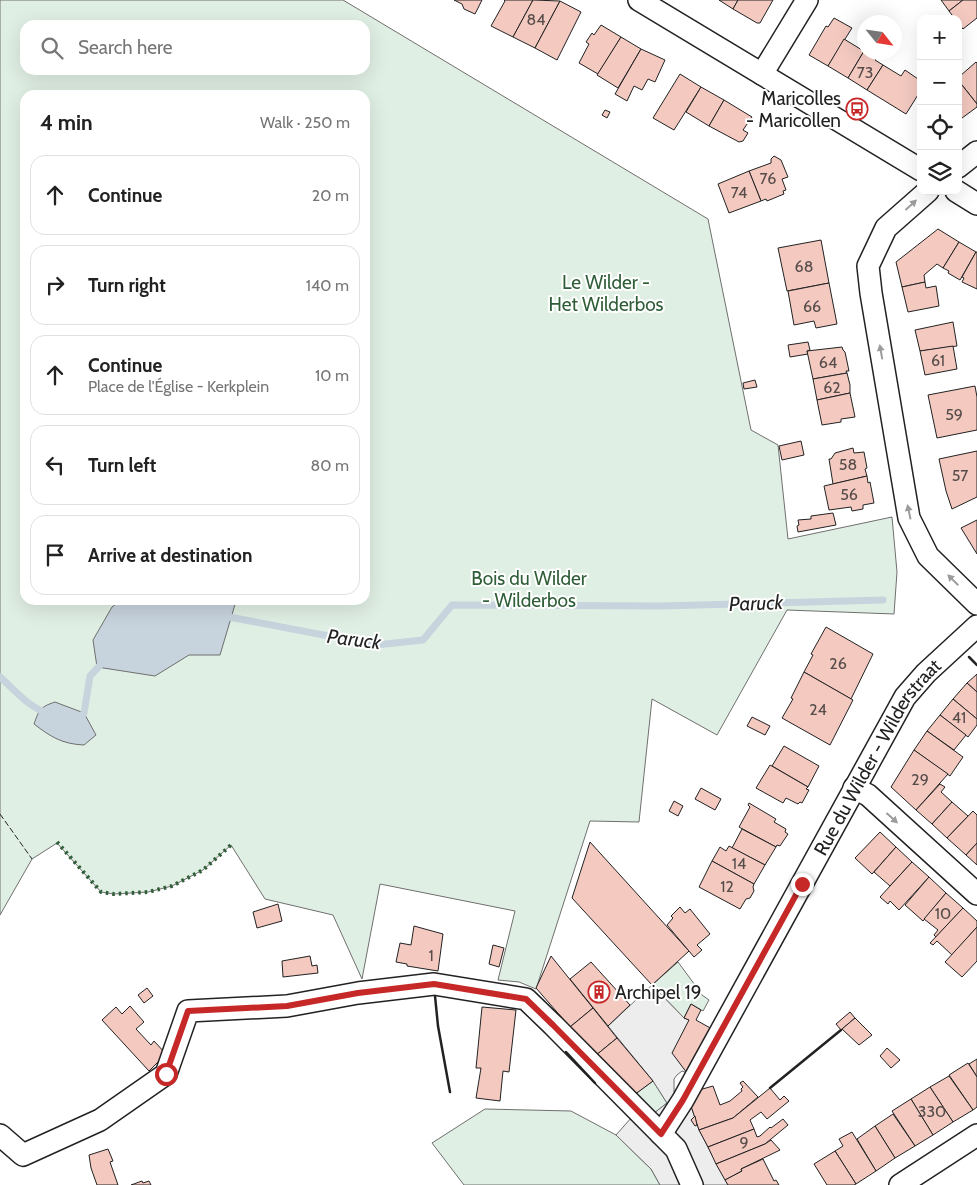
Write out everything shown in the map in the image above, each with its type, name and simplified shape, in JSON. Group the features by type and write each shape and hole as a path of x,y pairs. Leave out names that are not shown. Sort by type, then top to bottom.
{"street":[{"path":"639,0 917,168"},
{"path":"762,74 807,0"},
{"path":"962,164 977,152"},
{"path":"923,195 886,228 868,266 871,293 910,518 928,556 977,604"},
{"path":"962,195 977,204"},
{"name":"Rue du Wilder - Wilderstraat","path":"661,1134 683,1100 905,697 926,673 977,626"},
{"path":"854,788 868,796 977,894"},
{"path":"0,1135 23,1155 100,1120 166,1074 188,1011 287,1006 358,993 434,984 526,999 676,1149 692,1185"},
{"path":"900,1185 977,1135"}],"green space":[{"name":"Bois du Wilder - Wilderbos","path":"0,0 343,0 708,219 751,430 778,445 788,539 892,517 897,572 894,614 787,610 717,735 652,699 639,822 590,821 536,989 519,982 498,980 515,911 380,884 362,979 333,915 265,899 231,845 203,870 172,886 148,892 114,894 101,892 57,843 32,859 0,915"},
{"path":"678,962 695,985 695,990 709,1000 703,1011 691,1004 684,1018 652,985"},
{"path":"653,1081 667,1103 653,1114 634,1095"},
{"path":"485,1109 571,1111 616,1135 651,1169 660,1185 464,1185 432,1143"}],"shaded area":[{"path":"115,605 235,605 220,655 189,655 155,676 97,667 93,640"},
{"path":"55,702 84,713 96,735 84,745 69,743 51,736 34,724 41,710"},
{"path":"652,985 684,1018 689,1020 687,1073 682,1071 674,1079 675,1096 691,1106 699,1130 728,1185 660,1185 651,1169 616,1135 632,1117 653,1114 667,1103 653,1081 608,1026"}],"building":[{"path":"454,0 482,0 475,14 464,9 462,4"},
{"path":"504,0 533,0 513,37 491,26"},
{"path":"533,0 560,1 535,48 513,37"},
{"path":"719,0 738,0 733,9"},
{"path":"738,0 773,0 760,23 757,23 733,9"},
{"path":"941,0 963,0 949,11"},
{"path":"963,0 977,0 977,18 963,29 962,15 952,15 949,11"},
{"path":"560,1 581,12 557,60 535,48"},
{"path":"834,18 852,28 828,66 809,55 826,26 828,27"},
{"path":"601,25 621,37 598,74 579,63 589,44 586,42"},
{"path":"621,37 641,49 618,88 597,75"},
{"path":"844,39 857,47 857,60 859,60 848,78 828,66"},
{"path":"641,49 665,60 655,82 648,79 642,90 634,86 627,101 615,94"},
{"path":"859,60 875,60 883,65 867,90 848,78"},
{"path":"977,63 977,104 962,85 962,74"},
{"path":"883,65 901,76 905,70 917,78 917,96 906,114 867,90"},
{"path":"680,74 701,87 674,130 653,118"},
{"path":"962,85 977,104 977,107 962,118"},
{"path":"701,87 724,100 709,126 686,112"},
{"path":"724,100 752,117 743,130 748,133 743,141 739,142 709,126"},
{"path":"605,110 610,112 607,118 602,115"},
{"path":"774,156 781,160 788,177 782,179 786,190 783,191 784,194 767,201 766,199 761,201 749,171 771,163 771,159"},
{"path":"749,171 761,201 729,213 718,184"},
{"path":"938,229 959,242 943,268 937,264 924,275 925,282 902,287 896,262"},
{"path":"821,240 829,283 787,291 778,248"},
{"path":"959,242 976,252 960,280 943,268"},
{"path":"976,252 977,289 962,282 964,278 962,277"},
{"path":"925,282 926,288 936,286 939,306 908,312 902,287"},
{"path":"829,283 837,324 816,328 814,321 794,325 788,291"},
{"path":"953,322 957,346 920,351 915,330"},
{"path":"808,342 810,350 807,351 808,354 790,357 788,345"},
{"path":"953,346 957,369 925,375 920,351"},
{"path":"842,347 849,371 846,371 847,373 813,379 807,351"},
{"path":"847,373 850,393 817,400 813,379"},
{"path":"755,380 757,387 744,389 743,383"},
{"path":"975,386 977,430 937,438 928,395"},
{"path":"850,393 855,417 841,419 841,422 822,425 817,400"},
{"path":"801,441 804,455 782,460 779,446"},
{"path":"853,448 854,453 864,452 867,476 833,484 829,459 835,453"},
{"path":"977,451 977,497 952,509 939,459"},
{"path":"867,476 874,503 863,505 863,509 852,511 851,507 829,510 824,486"},
{"path":"833,513 836,525 798,532 798,520 811,519 811,516"},
{"path":"977,520 977,554 961,528"},
{"path":"826,627 873,654 851,699 804,672 813,655 811,654"},
{"path":"804,672 853,700 830,745 782,718 793,699 791,698"},
{"path":"977,674 977,692 967,683"},
{"path":"967,683 977,692 977,719 953,699"},
{"path":"953,699 977,719 977,725 968,737 940,715"},
{"path":"940,715 966,735 954,750 927,731"},
{"path":"752,717 770,726 765,735 747,726"},
{"path":"927,731 963,757 950,776 914,750"},
{"path":"784,746 819,766 808,787 772,766"},
{"path":"914,750 948,774 916,810 891,787"},
{"path":"770,765 808,787 806,789 809,790 802,803 798,804 786,798 783,803 756,788"},
{"path":"940,784 945,787 941,792 952,802 932,824 916,810"},
{"path":"701,788 721,799 715,810 695,799"},
{"path":"674,801 683,806 678,816 669,811"},
{"path":"952,802 968,816 947,838 932,824"},
{"path":"749,803 776,819 774,822 786,829 785,832 788,834 780,846 777,845 776,847 739,827 750,807"},
{"path":"973,811 977,815 977,843 966,855 947,838"},
{"path":"742,829 776,847 765,865 732,848"},
{"path":"880,832 896,847 872,874 855,858"},
{"path":"590,842 689,951 652,985 572,898"},
{"path":"977,843 977,865 966,855"},
{"path":"729,846 765,865 754,884 712,861 720,847 726,851"},
{"path":"896,847 912,862 890,886 874,872"},
{"path":"712,861 754,884 754,891 740,909 699,887"},
{"path":"912,862 929,877 899,910 890,901 888,904 880,897"},
{"path":"929,877 946,893 923,921 905,905"},
{"path":"946,893 963,908 936,937 934,935 938,930 924,919"},
{"path":"278,904 282,921 257,928 253,912"},
{"path":"680,907 685,913 690,909 710,934 697,945 702,950 694,957 667,925 673,918 671,916"},
{"path":"963,908 977,921 977,927 952,955 937,941 933,945 930,943"},
{"path":"414,926 443,934 438,971 407,966 407,964 396,962 400,943 411,945"},
{"path":"977,927 977,961 962,977 945,962"},
{"path":"493,945 504,948 499,967 489,964"},
{"path":"310,956 312,966 317,965 318,973 283,977 282,961"},
{"path":"551,956 593,1008 570,1027 536,988"},
{"name":"Archipel 19","path":"591,962 630,1005 608,1026 570,979"},
{"path":"147,988 153,996 144,1003 138,995"},
{"path":"691,1004 701,1010 696,1020 712,1029 687,1073 672,1053 689,1020 684,1018"},
{"path":"130,1006 144,1022 136,1029 151,1045 154,1041 166,1054 149,1071 102,1020 116,1007 122,1014"},
{"path":"482,1007 516,1010 509,1072 503,1071 500,1101 476,1098 481,1068 476,1068"},
{"path":"593,1008 617,1038 595,1056 570,1027"},
{"path":"850,1012 855,1018 841,1030 836,1024"},
{"path":"855,1018 872,1035 859,1045 842,1029"},
{"path":"617,1038 653,1081 634,1095 595,1056"},
{"path":"887,1048 900,1060 891,1068 880,1056"},
{"path":"977,1059 977,1077 969,1064"},
{"path":"968,1063 977,1077 977,1107 973,1110 949,1075"},
{"path":"949,1076 973,1110 953,1122 930,1087"},
{"path":"743,1081 758,1097 733,1118 699,1130 691,1106 699,1090 713,1086 720,1105 730,1101 742,1091 743,1087 740,1083"},
{"path":"930,1087 953,1122 933,1135 911,1099"},
{"path":"770,1088 780,1100 784,1096 789,1101 767,1119 761,1112 750,1120 754,1129 708,1147 699,1130 733,1118"},
{"path":"911,1099 933,1135 915,1146 892,1111"},
{"path":"893,1114 915,1146 895,1158 875,1126"},
{"path":"695,1116 697,1125 695,1126 691,1120"},
{"path":"783,1119 788,1125 765,1144 716,1164 708,1147 754,1129 757,1137 760,1136"},
{"path":"875,1126 895,1158 876,1171 857,1139"},
{"path":"852,1132 876,1171 856,1184 835,1151 843,1146 839,1139"},
{"path":"771,1140 780,1150 741,1169 742,1171 725,1180 716,1164"},
{"path":"108,1149 113,1161 110,1162 118,1185 97,1185 89,1155"},
{"path":"835,1151 856,1184 827,1185 814,1164"},
{"path":"763,1159 774,1181 776,1180 779,1185 728,1185 725,1180 742,1171 741,1169"},
{"path":"142,1181 143,1183 149,1181 151,1185 131,1185"}],"waterway":[{"name":"Paruck","path":"224,616 376,645 423,640 452,605 661,606 883,600"},
{"name":"Paruck","path":"79,719 84,713 90,676 103,662"},
{"name":"Paruck","path":"0,677 34,707 47,713"}],"hedge":[{"path":"57,842 101,892 114,894 148,892 172,886 203,870 231,845"}],"fence":[{"path":"0,814 32,859"}],"wall":[{"path":"969,657 977,665"},
{"path":"435,996 438,1026 450,1092"},
{"path":"770,1088 841,1030"},
{"path":"566,1052 595,1083"}],"place":[{"name":"Maricolles - Maricollen","path":"857,109"},
{"name":"Archipel 19","path":"599,992"}],"route":[{"path":"166,1074 188,1011 287,1006 358,993 434,984 526,999 661,1134 683,1100 802,884"}],"park label":[{"name":"Le Wilder - Het Wilderbos","path":"606,293"}]}
